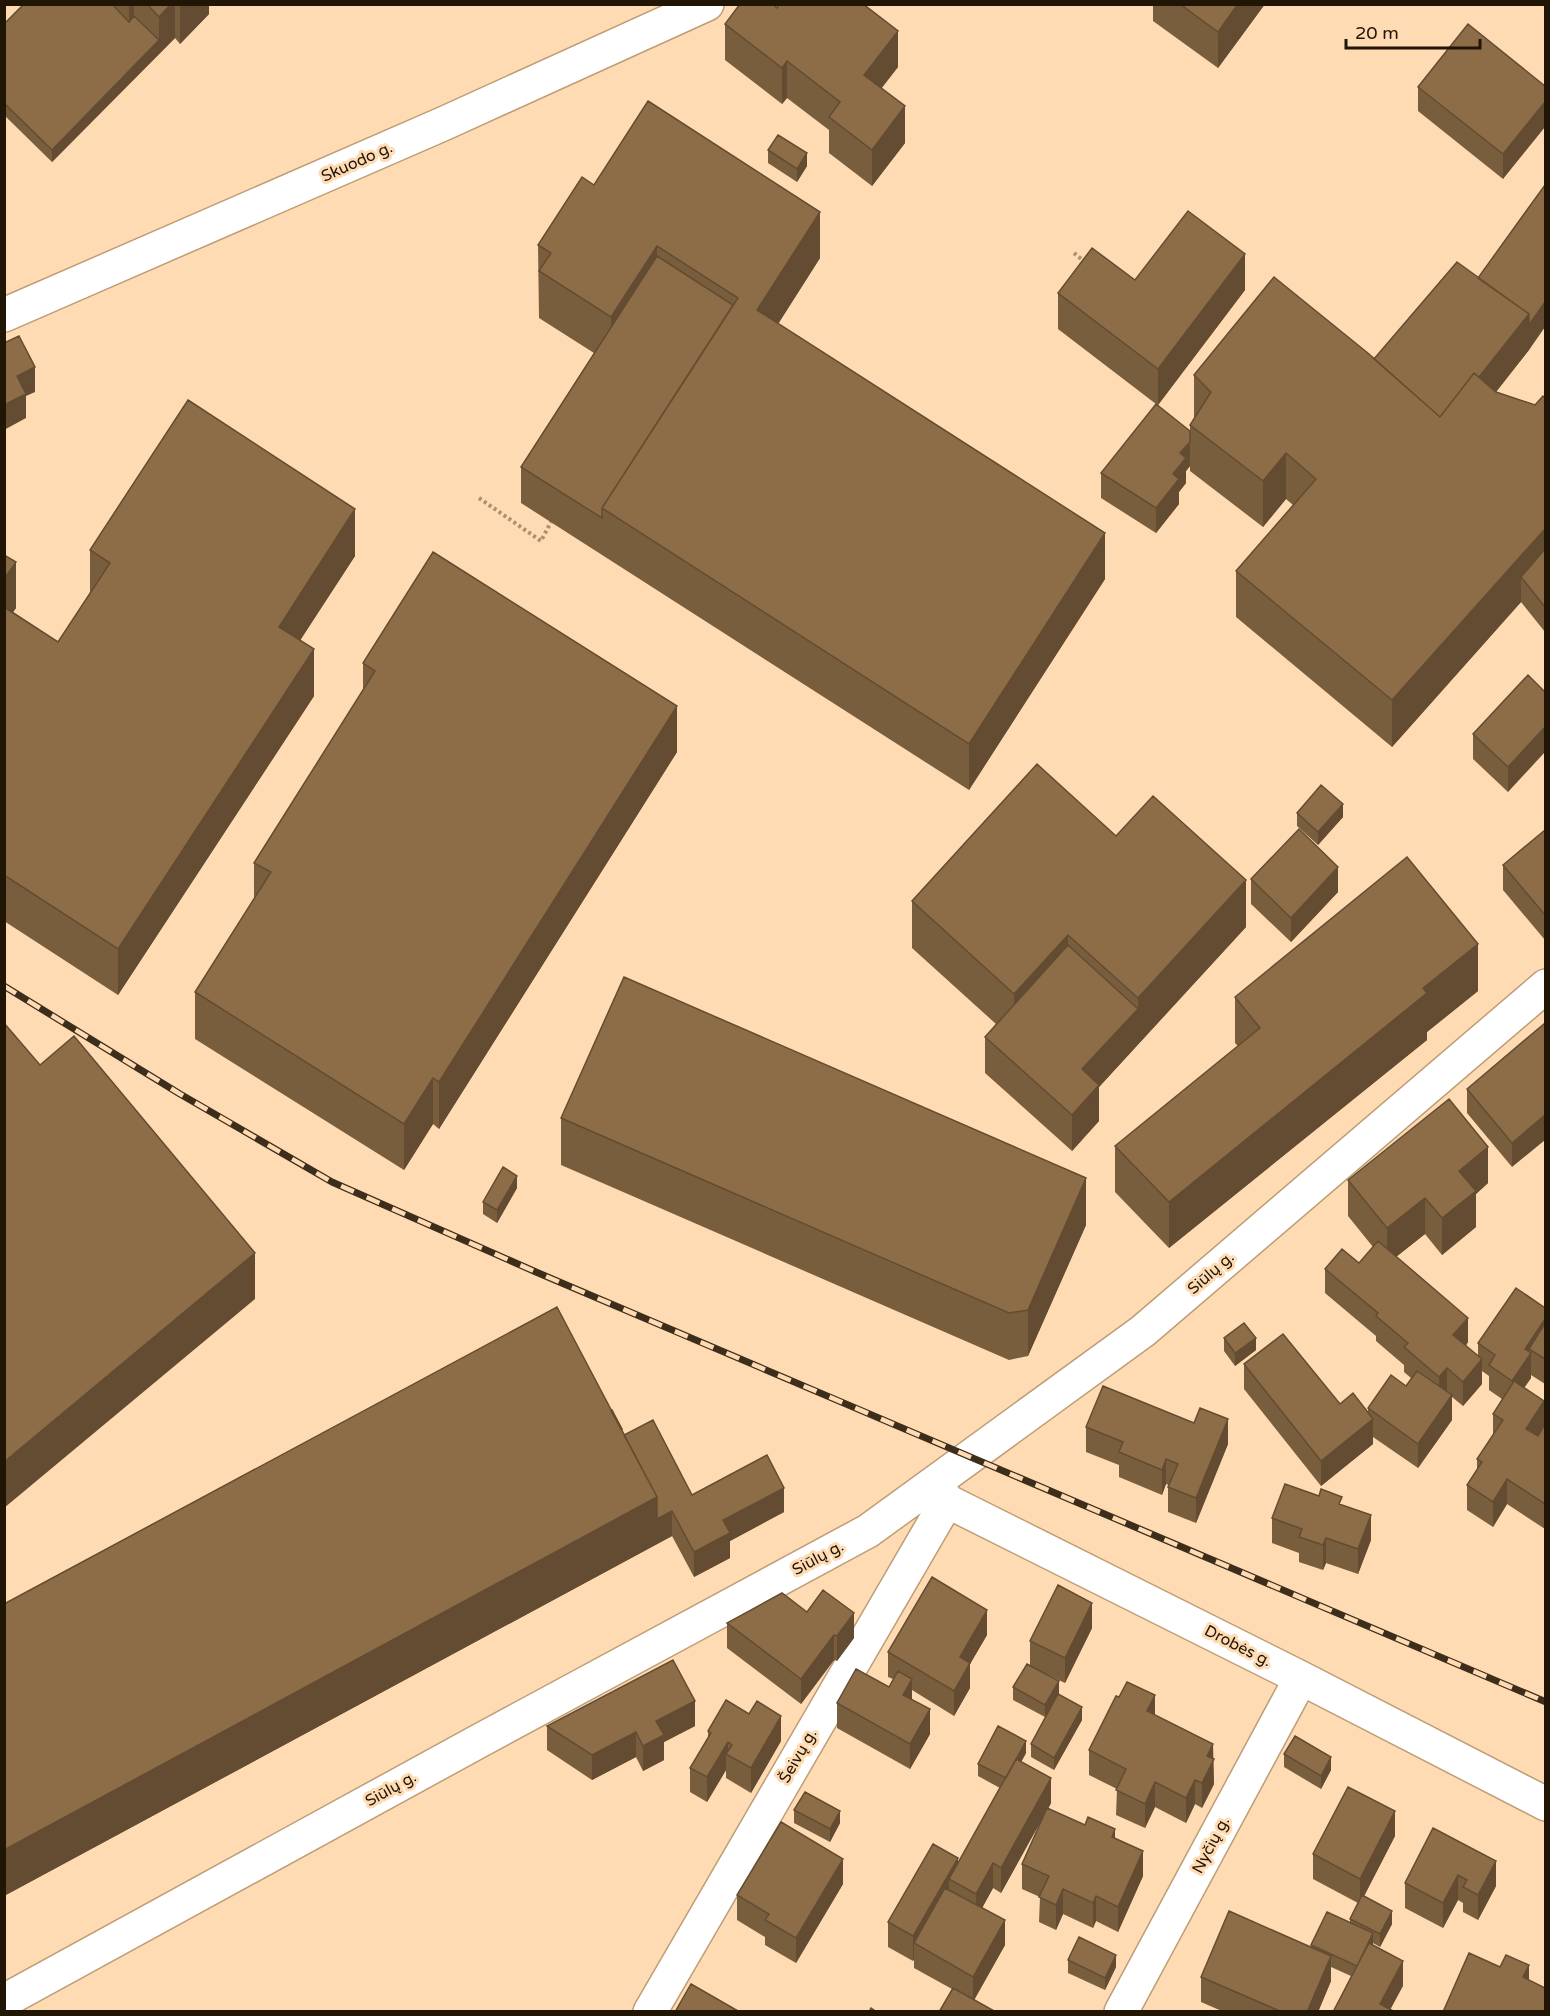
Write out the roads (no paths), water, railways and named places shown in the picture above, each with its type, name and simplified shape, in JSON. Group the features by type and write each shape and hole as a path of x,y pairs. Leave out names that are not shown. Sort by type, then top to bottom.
{"street":[{"name":"Skuodo g.","path":"4,315 445,123 707,4"},
{"name":"Siūlų g.","path":"4,2001 941,1492 1143,1331 1545,986"},
{"name":"Drobės g.","path":"941,1492 1545,1804"},
{"name":"Šeivų g.","path":"650,2012 941,1492"},
{"name":"Nyčių g.","path":"1121,2012 1301,1678"}],"railway":[{"path":"4,986 180,1094 332,1182 536,1272 1546,1702"}]}
